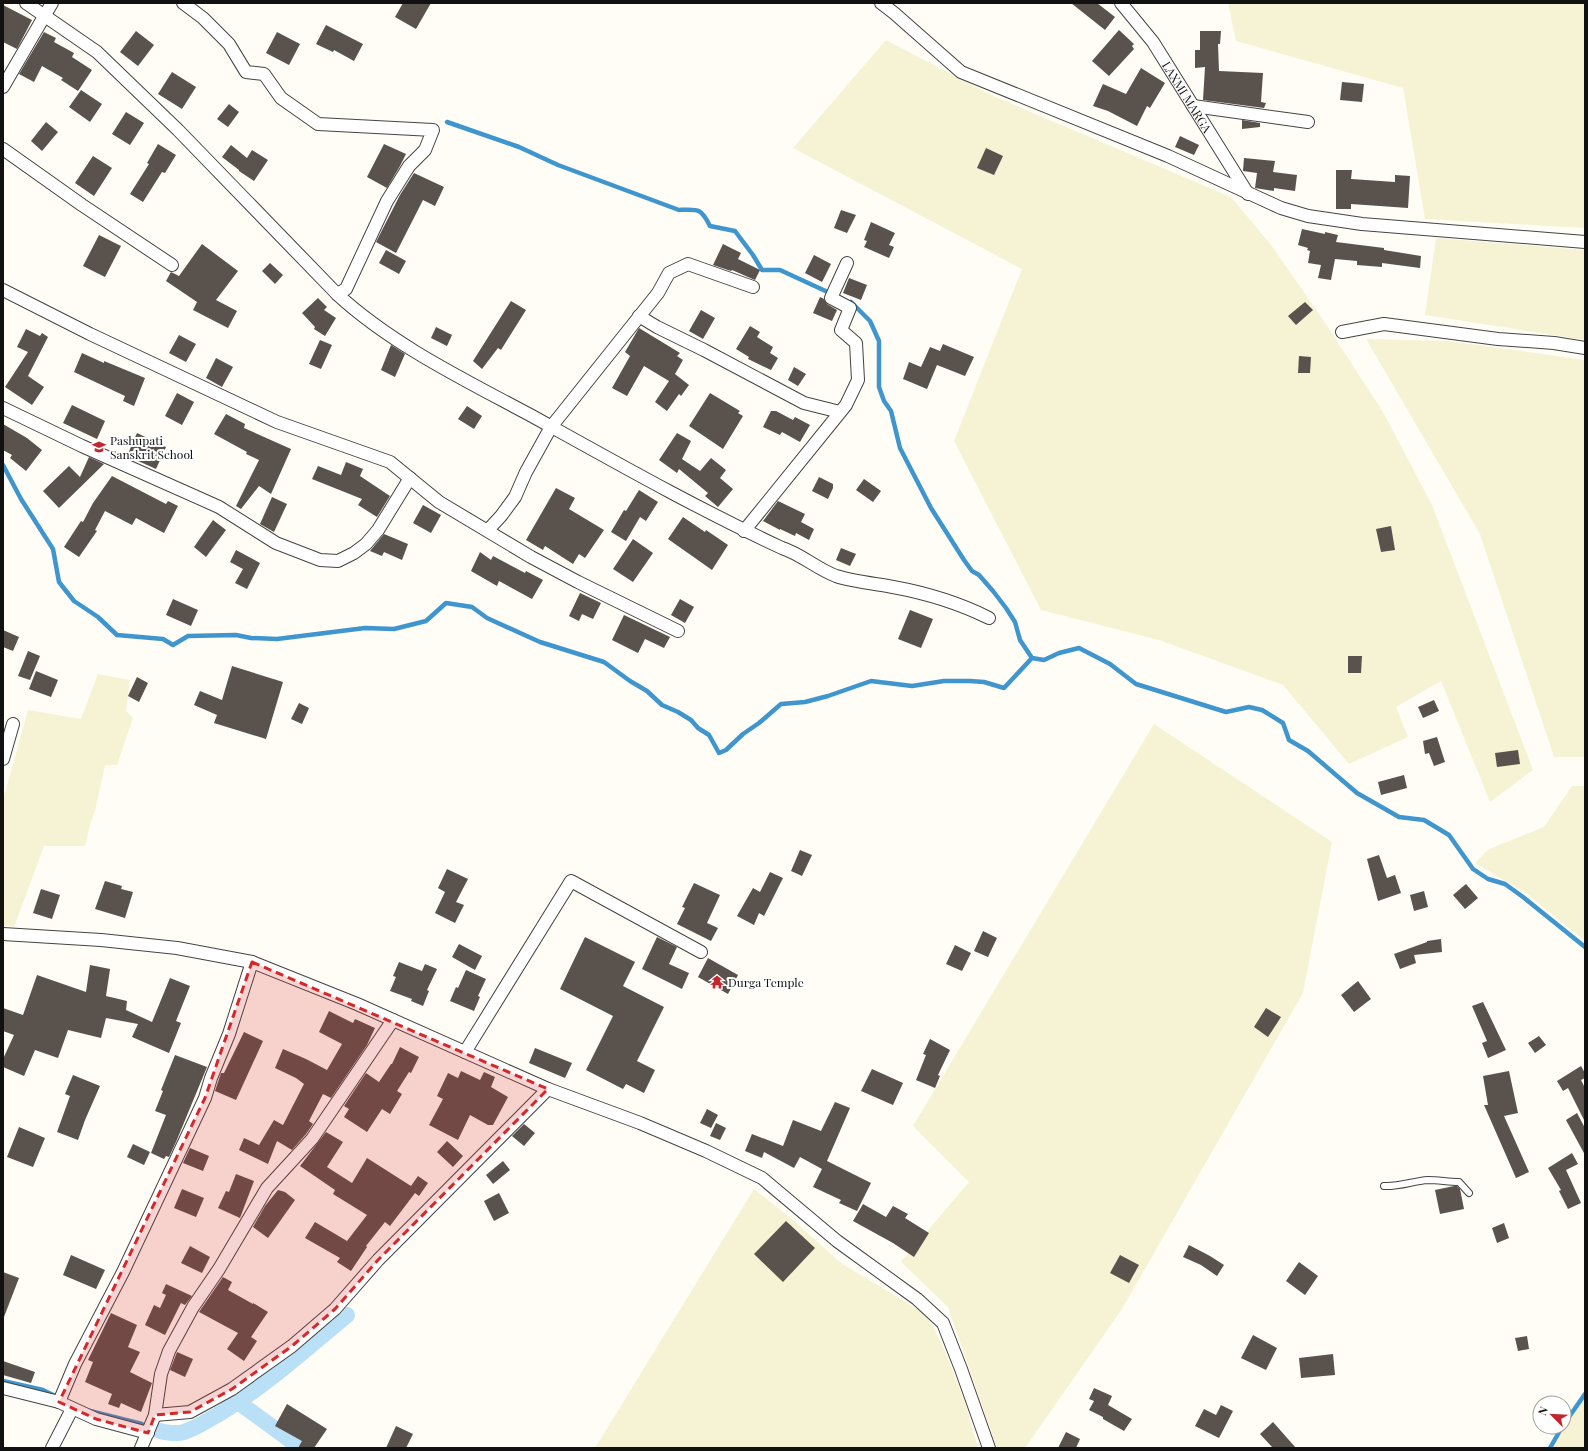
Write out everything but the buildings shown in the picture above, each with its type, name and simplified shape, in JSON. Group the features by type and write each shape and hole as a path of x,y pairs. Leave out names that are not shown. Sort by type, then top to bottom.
{"street":[{"path":"26,3 97,52 178,130 337,294 353,309 402,343 551,427 744,531 794,552 811,564 837,576 930,595 970,608 989,618"},
{"path":"3,86 52,3"},
{"path":"183,3 203,18 229,44 246,72 264,74 281,98 318,124 433,130 425,150 409,166 387,201 346,289 337,294"},
{"path":"881,3 961,72 1168,156 1281,208 1308,216 1362,224 1585,242"},
{"name":"LAXMI MARGA","path":"1121,3 1153,42 1248,194"},
{"path":"1193,106 1308,122"},
{"path":"3,149 82,205 172,264"},
{"path":"744,531 840,412 846,404 858,380 856,343 841,330 850,308 831,298 847,263"},
{"path":"488,530 514,497 551,427 658,293 669,273 688,264 753,287"},
{"path":"3,290 90,334 277,422 390,462 439,502 531,557 678,631"},
{"path":"639,316 657,327 804,403 840,412"},
{"path":"1342,332 1384,324 1498,339 1554,343 1585,348"},
{"path":"3,408 82,446 219,507 276,543 320,560 338,561 354,553 366,544 378,530 410,478"},
{"path":"3,759 13,724"},
{"path":"465,1052 571,881 701,952"},
{"path":"3,934 101,940 177,948 252,962 393,1020 548,1089 640,1123 706,1151 762,1178 837,1241 917,1300 943,1323 989,1448"},
{"path":"58,1402 75,1364 123,1272 205,1098 229,1034 252,962"},
{"path":"141,1448 155,1415 161,1374 169,1351 192,1307 219,1269 267,1188 312,1138 393,1020"},
{"path":"155,1415 190,1412 232,1389 292,1346 335,1308 378,1260 548,1089"},
{"path":"3,1388 58,1402 96,1419 148,1433"},
{"path":"52,1448 72,1409"}],"lane":[{"path":"1384,1186 1427,1180 1459,1182 1469,1193"}],"highlighted area":[{"path":"252,962 548,1089 378,1260 335,1309 292,1346 232,1389 190,1412 155,1415 148,1433 96,1419 59,1402 205,1098"}],"shaded area":[{"path":"1228,3 1585,3 1585,228 1425,219 1403,88 1236,41"},
{"path":"886,40 993,96 1231,197 1271,245 1322,318 1383,412 1432,505 1533,770 1490,802 1441,681 1396,707 1408,737 1349,764 1283,685 1159,640 1041,610 954,441 1022,269 793,148"},
{"path":"1436,238 1585,250 1585,340 1425,315"},
{"path":"1366,339 1448,341 1585,360 1585,757 1554,757 1480,534"},
{"path":"98,674 130,680 126,711 133,718 117,765 105,765 95,811 85,846 44,846 14,927 3,925 3,800 28,710 81,719"},
{"path":"1154,724 1332,842 1303,993 1122,1309 1025,1448 997,1448 948,1307 901,1262 969,1182 913,1126"},
{"path":"1572,786 1585,786 1585,941 1526,893 1475,863 1489,849 1544,827"},
{"path":"754,1189 793,1220 841,1263 927,1315 945,1351 966,1406 978,1448 595,1448"},
{"path":"1585,1394 1585,1448 1550,1448 1557,1435 1572,1435 1572,1411"}],"waterway":[{"path":"447,122 519,147 558,165 679,210 699,211 702,213 710,226 735,231 762,270 780,270 832,294"},
{"path":"851,302 870,321 879,341 879,387 884,401 891,411 900,448 931,508 972,571 979,575 1006,608 1015,622 1020,640 1032,658"},
{"path":"3,465 21,499 53,549 59,582 74,601 98,617 117,635 163,639 173,645 188,636 236,635 251,638 277,639 365,628 394,629 426,621 446,603 472,607 487,618 540,642 604,662 630,681 647,691 662,705 691,720 698,728 709,735 719,753 726,750 743,734 759,723 781,704 805,702 828,696 871,681 912,686 944,681 970,681 984,682 1004,688 1032,658 1044,660 1059,653 1079,648 1110,664 1136,684 1226,712 1249,707 1262,710 1283,723 1289,740 1308,751 1357,793 1399,817 1424,820 1449,835 1473,869 1488,879 1505,884 1585,947"},
{"path":"160,1431 172,1433 184,1432 199,1426 222,1412 271,1378 347,1315"},
{"path":"3,1381 43,1390 55,1396"},
{"path":"1572,1413 1585,1394"},
{"path":"238,1402 301,1448"},
{"path":"90,1411 142,1424"},
{"path":"1550,1448 1557,1435"}],"place":[{"name":"Pashupati Sanskrit School","path":"99,447"},
{"name":"Durga Temple","path":"717,982"}]}
